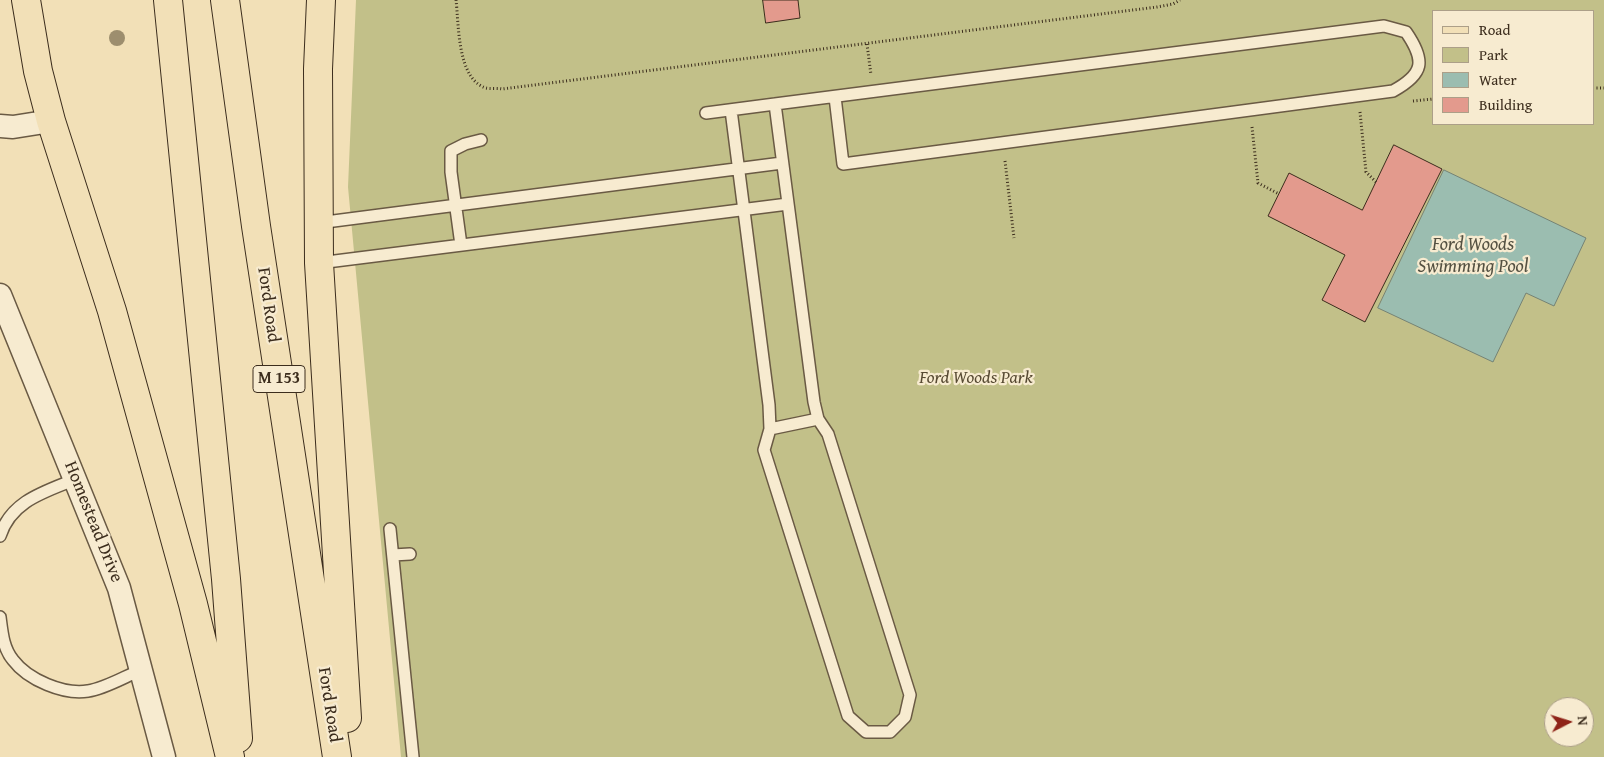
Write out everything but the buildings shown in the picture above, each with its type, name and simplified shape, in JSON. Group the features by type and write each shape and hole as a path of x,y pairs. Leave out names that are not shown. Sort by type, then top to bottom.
{"main road":[{"path":"26,0 38,71 51,121 112,312 193,604 230,757"},
{"path":"168,0 226,579 240,757"},
{"name":"Ford Road","path":"225,0 256,226 337,757"},
{"path":"321,0 318,263 347,724 344,757"}],"street":[{"path":"0,126 13,127 51,121"},
{"name":"Homestead Drive","path":"0,295 120,588 164,757"}],"lane":[{"path":"706,113 835,96 1384,26 1406,32 1417,48 1420,66 1411,81 1393,91 1358,97 1250,109 843,164 835,96"},
{"path":"731,110 769,405 770,429 764,450 848,716 866,732 890,732 905,717 910,694 828,434 818,419 814,402 775,104"},
{"path":"461,245 451,152 465,144 480,140"},
{"path":"318,223 782,163"},
{"path":"318,263 788,204"},
{"path":"770,429 818,419"},
{"path":"0,536 3,528 17,508 32,497 76,479"},
{"path":"390,528 413,757"},
{"path":"393,555 410,554"},
{"path":"0,617 3,638 13,660 25,672 58,688 89,691 142,670"}],"path":[{"path":"456,0 464,66 473,81 486,88 517,88 867,44 1157,7 1173,4 1180,0"},
{"path":"867,44 873,92"},
{"path":"1358,97 1366,172 1376,182"},
{"path":"1250,109 1258,183 1279,194"},
{"path":"1003,143 1014,238"}],"green space":[{"name":"Ford Woods Park","path":"356,0 1604,0 1604,757 401,757 348,187"}],"water":[{"name":"Ford Woods Swimming Pool","path":"1444,170 1586,238 1554,306 1526,293 1493,362 1378,308"}]}
